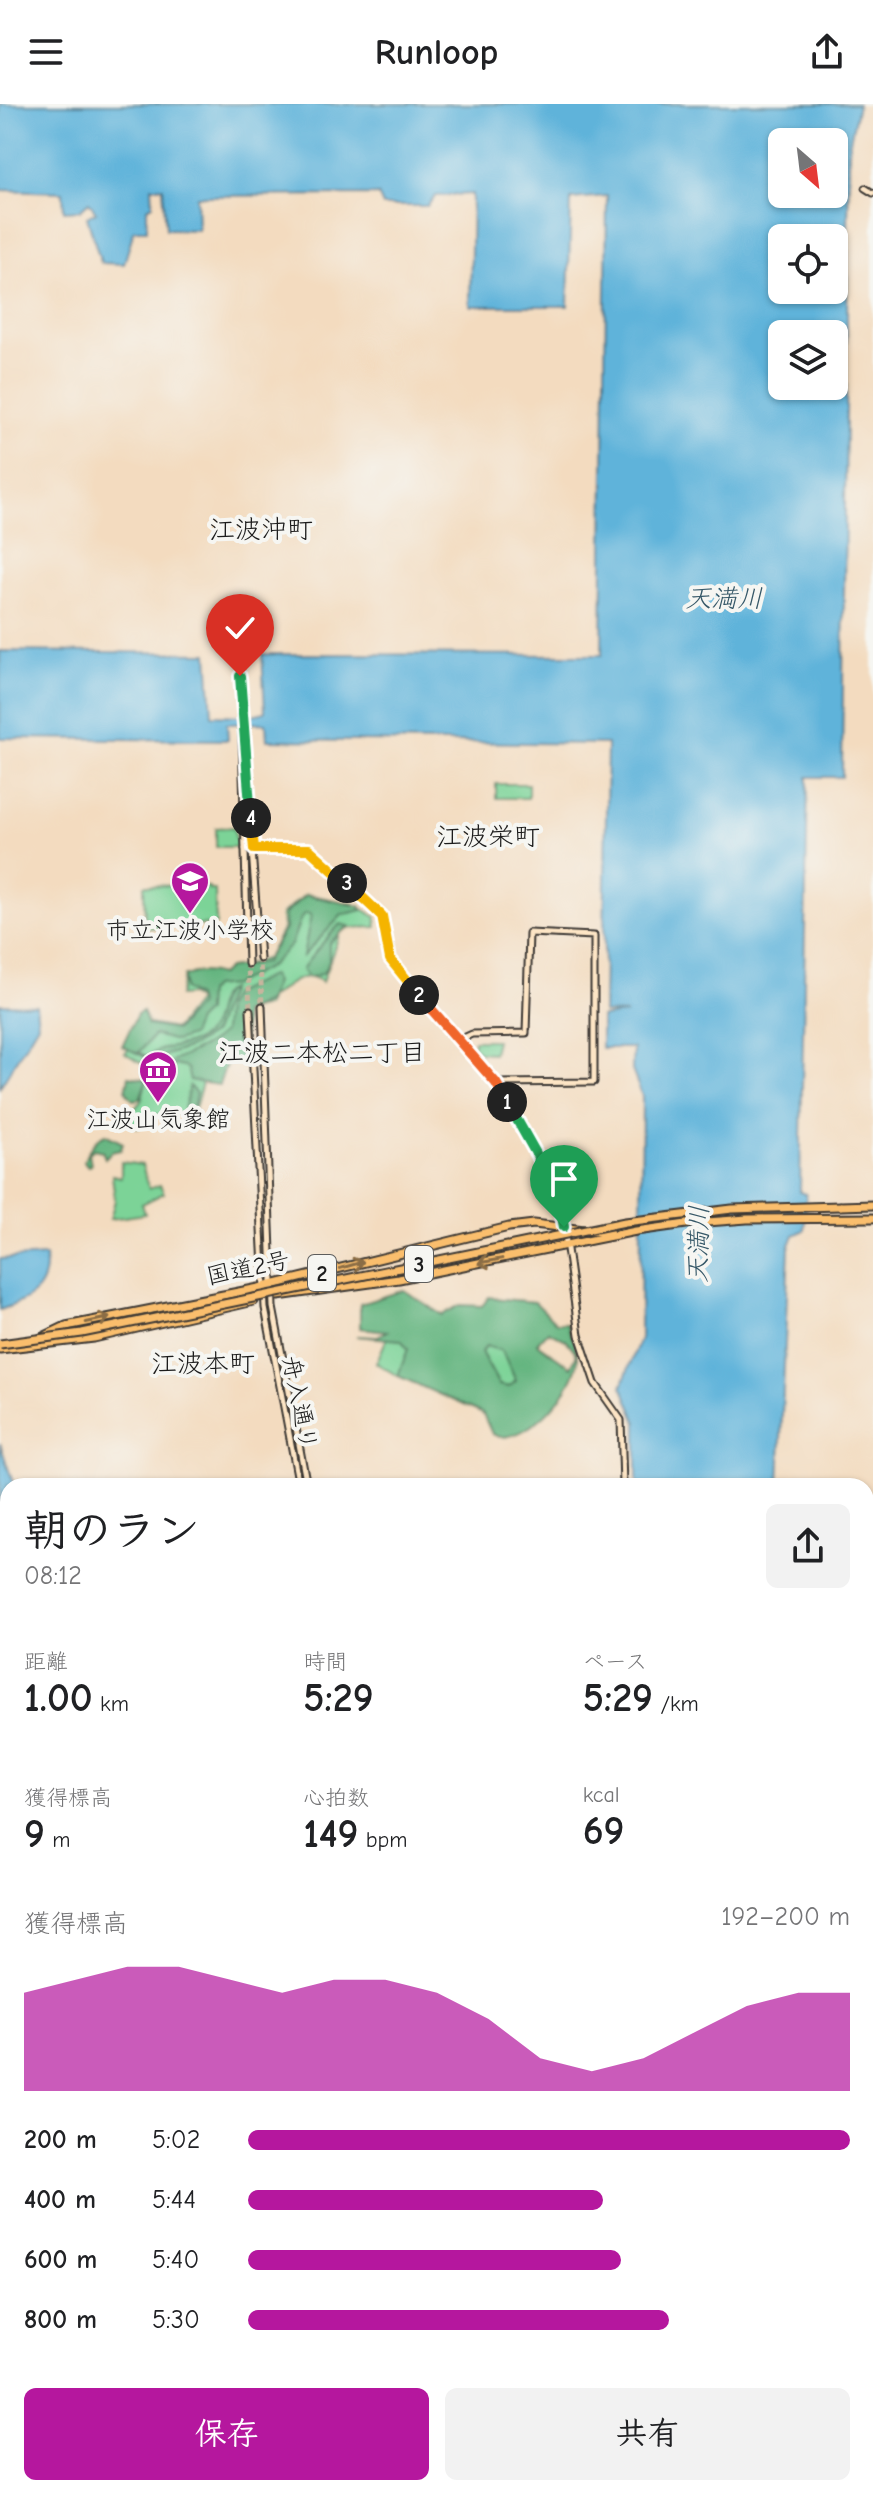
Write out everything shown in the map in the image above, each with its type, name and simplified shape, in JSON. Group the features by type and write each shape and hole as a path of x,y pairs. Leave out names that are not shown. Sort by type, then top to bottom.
{"highway":[{"name":"3","path":"0,1347 625,1222 732,1209 873,1206"},
{"name":"国道2号","path":"22,1347 94,1338 268,1298 399,1279 636,1231 747,1219 873,1218"},
{"name":"国道2号","path":"22,1347 66,1326 268,1286 509,1227 564,1227 624,1234"},
{"name":"2","path":"0,1347 22,1347"}],"street":[{"path":"865,188 873,193"},
{"path":"240,660 248,964"},
{"path":"242,722 260,959"},
{"path":"245,849 301,847 318,855 382,916 394,966 496,1083 557,1191 572,1305 583,1349 595,1383 621,1420 623,1478"},
{"path":"459,1040 472,1034 526,1033 529,933 594,936 594,1082 496,1083"},
{"path":"262,1006 268,1298"},
{"path":"250,1010 268,1286"},
{"name":"舟入通り","path":"268,1298 267,1326 297,1478"},
{"name":"舟入通り","path":"268,1298 305,1478"}],"green space":[{"path":"496,784 528,784 528,798 496,798"},
{"path":"234,827 237,847 216,847 216,828"},
{"path":"144,885 209,887 209,890 215,890 216,925 145,928"},
{"path":"306,894 354,904 376,917 377,927 349,928 340,933 322,982 315,978 301,978 269,998 266,1006 243,1011 244,1061 226,1064 220,1079 202,1083 195,1108 179,1114 155,1116 138,1128 126,1119 141,1101 150,1068 125,1053 149,1024 175,1029 197,1001 190,995 179,996 184,976 220,975 267,958 283,928 281,915"},
{"path":"305,895 360,906 362,910 342,915 303,956 311,915 306,913 301,918 291,945 269,967 233,985 212,987 207,993 206,1012 197,1021 191,1036 176,1041 154,1035 139,1052 148,1057 161,1049 199,1039 210,1028 220,998 229,989 213,1033 191,1047 151,1060 122,1046 137,1014 143,1011 148,1025 176,1030 198,1005 196,997 184,989 184,977 202,972 220,975 228,968 264,963 285,929 284,915"},
{"path":"340,924 349,926 329,943 329,962 323,973 309,978 302,969"},
{"path":"272,975 275,983 267,1002 243,1013 244,1061 226,1064 219,1085 190,1081 187,1068 175,1065 163,1072 159,1080 156,1072 223,1032 225,1007 232,994"},
{"path":"474,1040 496,1040 493,1053 478,1052 473,1046"},
{"path":"129,1076 147,1079 140,1099 133,1100 126,1091"},
{"path":"189,1086 196,1093 193,1108 198,1115 192,1124 183,1115"},
{"path":"105,1134 123,1143 121,1150 111,1152 105,1158 102,1151 94,1149 89,1153 91,1165 88,1166 84,1162 87,1154 94,1142"},
{"path":"121,1162 142,1165 149,1189 160,1185 164,1193 142,1204 145,1214 110,1219 115,1200 112,1175 121,1177"},
{"path":"404,1290 442,1315 460,1305 482,1306 489,1297 535,1302 556,1323 567,1323 578,1354 576,1370 551,1409 526,1429 500,1437 492,1434 483,1414 398,1376 408,1349 401,1340 356,1336 376,1337 387,1331 360,1328 360,1304","holes":["548,1331 566,1340 577,1354 571,1367 537,1343","486,1346 502,1351 516,1381 509,1387 499,1385 481,1352"]},
{"path":"387,1338 401,1340 408,1349 398,1376 376,1363"},
{"path":"486,1346 502,1350 516,1381 509,1387 499,1385 481,1352"}],"water":[{"name":"天満川","path":"0,104 858,104 849,146 848,236 848,224 768,224 768,304 847,304 847,320 768,320 768,400 846,400 842,777 808,777 800,1192 806,1194 805,1230 794,1235 789,1248 779,1478 637,1478 637,1422 622,1386 640,1338 642,1096 632,1070 633,1048 601,1048 601,1017 626,1014 603,1013 607,744 267,740 266,723 227,724 228,740 0,738 0,651 208,653 212,715 248,716 265,712 262,654 602,655 607,196 571,199 568,306 470,306 472,194 436,196 427,206 383,206 378,195 197,196 198,230 166,229 163,187 152,187 153,205 147,208 147,230 134,230 124,264 101,263 87,217 96,212 89,202 80,210 64,211 63,192 0,190"},
{"path":"0,1004 36,1005 38,1024 0,1087"},
{"path":"45,1256 43,1278 35,1292 0,1310 0,1259"},
{"path":"0,1443 11,1478 0,1478"}],"tunnel":[{"path":"260,959 262,1006"},
{"path":"248,964 250,1010"}],"place":[{"name":"市立江波小学校","path":"190,915"},
{"name":"江波山気象館","path":"158,1104"}],"district":[{"name":"江波沖町","path":"261,529"},
{"name":"江波栄町","path":"488,836"},
{"name":"江波二本松二丁目","path":"322,1052"},
{"name":"江波本町","path":"203,1363"}],"route":[{"path":"240,676 254,849 309,849 382,916 394,966 496,1083 557,1191 564,1227"}]}
